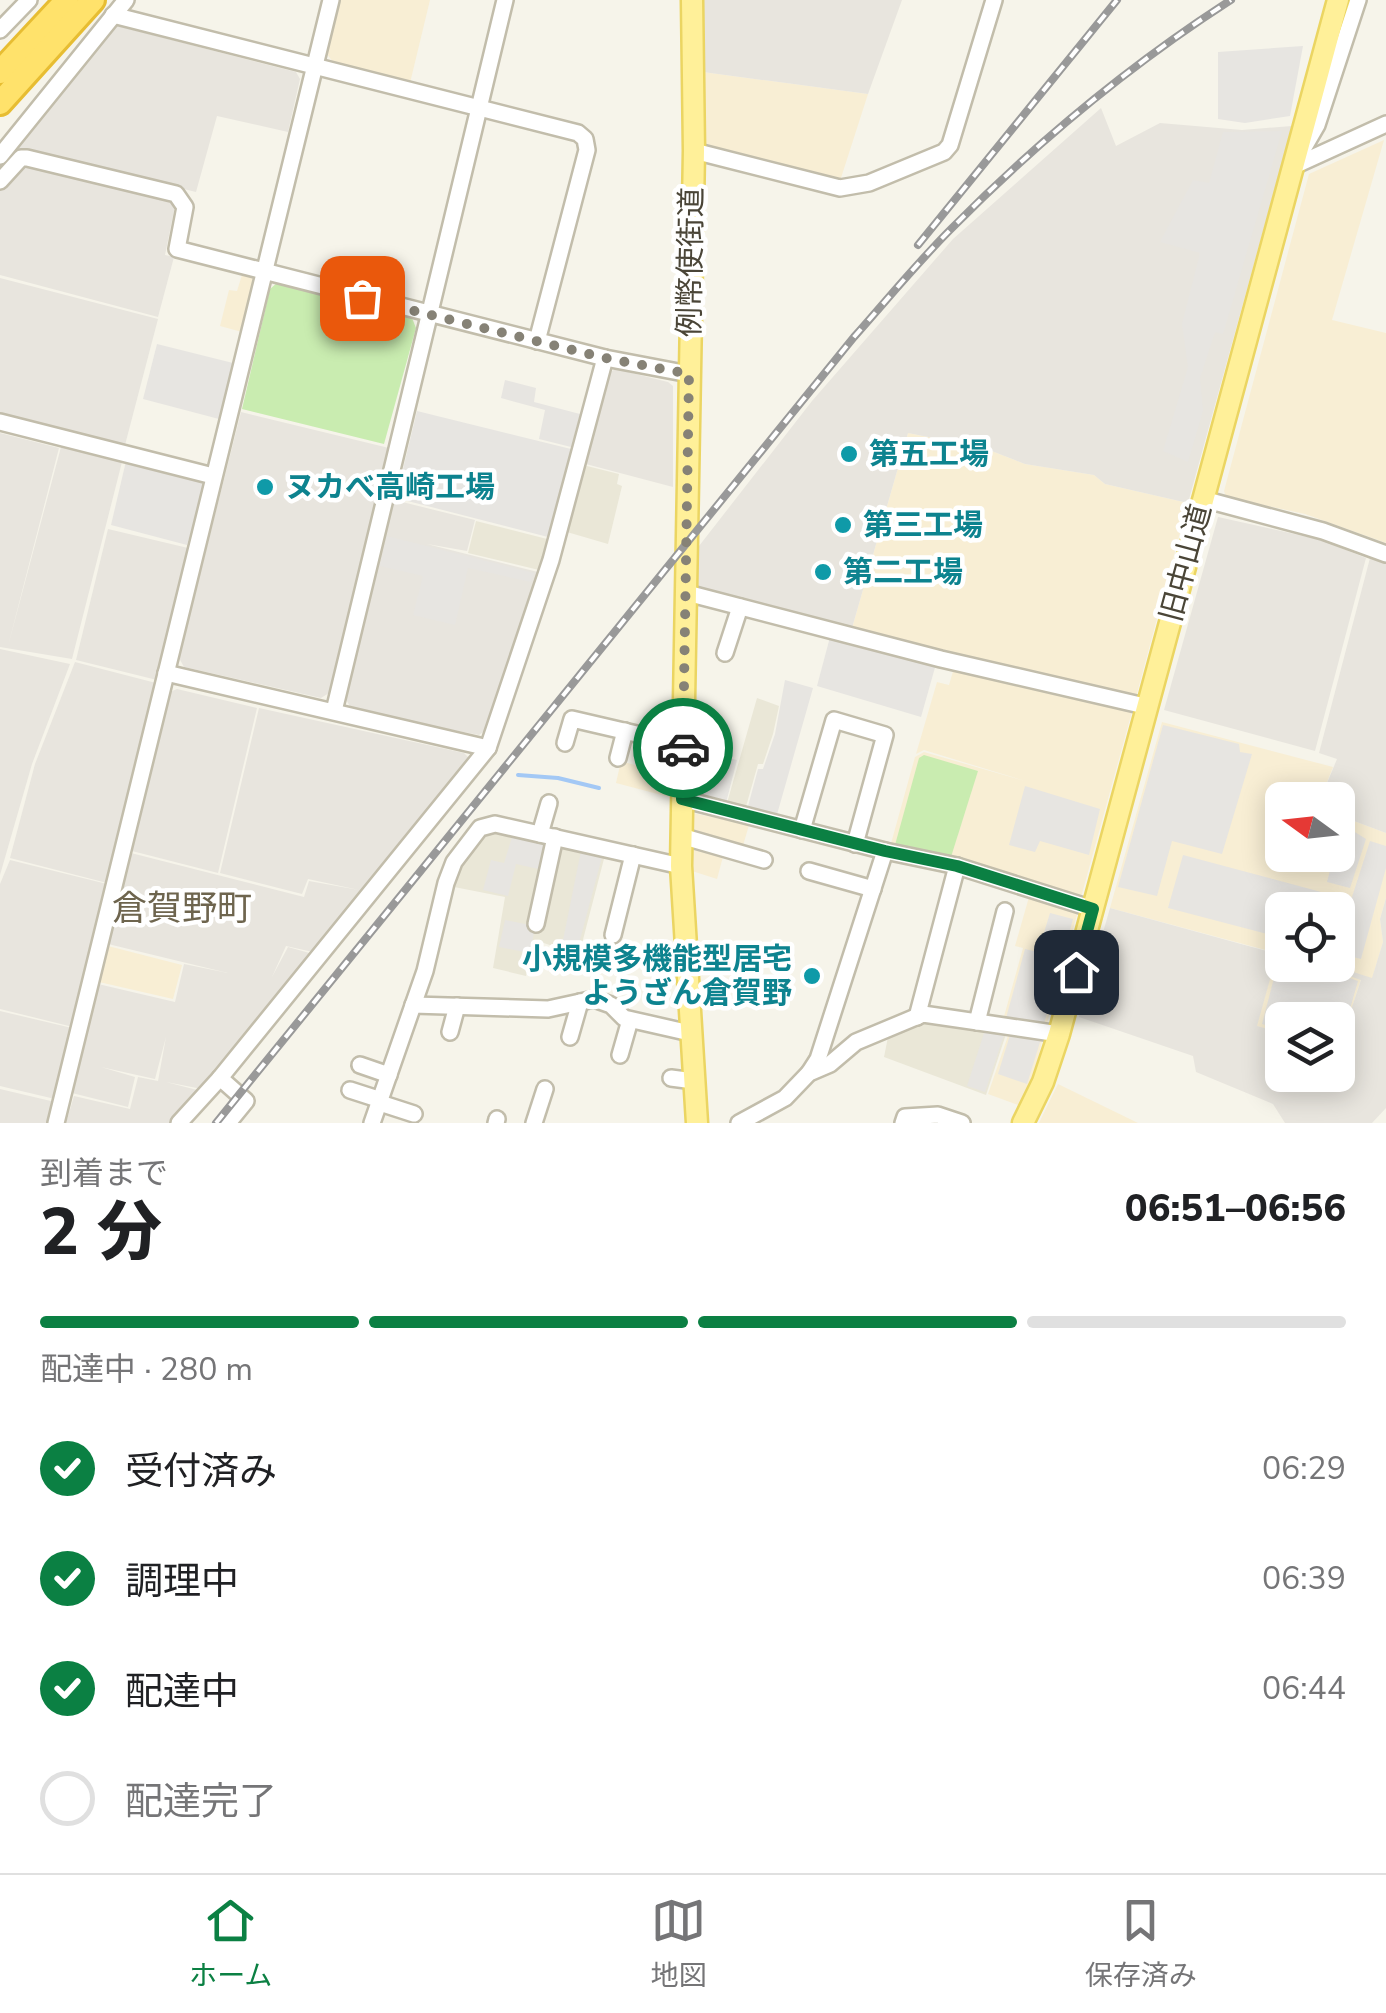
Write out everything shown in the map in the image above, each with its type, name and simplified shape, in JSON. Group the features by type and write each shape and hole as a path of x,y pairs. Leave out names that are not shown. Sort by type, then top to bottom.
{"highway":[{"path":"0,72 67,0"},
{"path":"0,103 93,0"}],"main road":[{"name":"例幣使街道","path":"692,0 694,151 681,866 697,1123"},
{"name":"旧中山道","path":"1023,1123 1043,1082 1059,1034 1338,0"}],"street":[{"path":"0,30 29,0"},
{"path":"0,156 126,0"},
{"path":"56,1123 331,0"},
{"path":"334,711 505,0"},
{"path":"694,151 840,188 869,183 944,152 950,145 994,0"},
{"path":"1292,167 1318,125 1358,0"},
{"path":"113,15 578,133 585,139 587,150 537,341"},
{"path":"1292,167 1386,124"},
{"path":"0,181 20,158 27,158 176,194 185,207 176,250 605,358 689,374"},
{"path":"179,1123 220,1078 488,748 552,560 605,358"},
{"path":"0,422 213,476"},
{"path":"1203,499 1323,531 1386,554"},
{"path":"687,593 941,659 1149,707"},
{"path":"725,653 740,607"},
{"path":"166,673 488,748"},
{"path":"565,744 572,718 684,745"},
{"path":"802,830 834,720 886,735 855,844"},
{"path":"618,758 625,731"},
{"path":"682,799 957,866 1093,909"},
{"path":"536,924 549,804"},
{"path":"372,1123 413,1005 454,862 487,824 681,866"},
{"path":"682,836 764,860"},
{"path":"739,1123 785,1098 818,1060 885,851"},
{"path":"613,935 634,855"},
{"path":"917,1017 957,866"},
{"path":"809,871 873,889"},
{"path":"977,1022 1005,911"},
{"path":"413,1005 548,1009 594,999 611,1006 624,1018 690,1034"},
{"path":"570,1036 580,1002"},
{"path":"450,1032 458,1006"},
{"path":"809,1073 830,1064 856,1042 922,1014 1059,1034"},
{"path":"620,1054 630,1020"},
{"path":"360,1065 389,1076"},
{"path":"220,1078 246,1100 228,1123"},
{"path":"671,1078 694,1082"},
{"path":"350,1090 414,1114"},
{"path":"534,1123 545,1090"},
{"path":"903,1123 905,1117 938,1115 962,1123"}],"shaded area":[{"path":"339,0 430,0 410,83 333,62 327,54"},
{"path":"704,0 902,0 868,94 703,72"},
{"path":"114,25 296,72 300,79 288,132 217,116 196,192 17,148"},
{"path":"1303,46 1290,116 1245,123 1218,119 1218,52"},
{"path":"703,72 868,94 840,181 702,145"},
{"path":"1101,108 1116,146 1160,123 1242,130 1292,126 1188,503 1105,484 1094,475 1025,464 984,448 908,433 852,628 695,588 699,546 812,401 953,239"},
{"path":"1282,131 1223,334 1215,332 1200,378 1203,411 1188,462 1163,451 1188,367 1182,324 1200,253 1160,242 1193,180 1209,183 1223,132"},
{"path":"1384,140 1332,320 1386,333 1386,543 1305,514 1226,497 1224,491 1309,174"},
{"path":"29,164 170,199 175,206 165,255 174,257 158,317 0,275 0,190 17,169"},
{"path":"242,275 252,278 253,286 242,332 220,326 229,290 237,291"},
{"path":"0,278 158,319 125,445 0,414"},
{"path":"157,344 233,363 219,419 143,399"},
{"path":"616,369 673,386 673,487 582,463 606,374"},
{"path":"505,380 536,388 534,402 580,414 571,447 539,439 545,410 501,398"},
{"path":"417,411 571,449 548,537 396,498"},
{"path":"241,412 389,448 378,496 475,520 467,551 427,544 538,572 486,730 479,735 352,710 344,696 370,530 329,693 321,698 184,667 179,658"},
{"path":"0,433 59,448 8,646 61,447 122,462 72,659 0,647"},
{"path":"908,433 984,448 1025,464 1094,475 1105,484 1188,503 1136,697 953,656 852,628"},
{"path":"126,461 199,479 204,487 187,545 111,525"},
{"path":"583,465 619,474 617,484 622,486 608,544 567,532"},
{"path":"1218,517 1321,540 1366,558 1315,751 1164,710"},
{"path":"476,521 547,539 539,570 468,553"},
{"path":"108,529 188,548 157,680 76,660"},
{"path":"387,536 534,573 531,582 468,568 455,625 413,615 423,576 380,566"},
{"path":"1370,558 1386,564 1386,833 1355,821 1355,782 1327,782 1337,759 1319,753"},
{"path":"830,637 936,664 921,717 817,686"},
{"path":"0,649 70,664 32,764 0,875"},
{"path":"75,662 156,683 107,883 10,858 35,764"},
{"path":"954,668 1133,708 1080,901 890,847 915,757 924,752 1025,781 924,750 916,754 937,682 949,685"},
{"path":"785,680 813,688 776,818 747,810 758,769 763,769 775,734"},
{"path":"177,689 257,708 218,873 132,851 170,692"},
{"path":"757,698 779,706 745,810 727,803"},
{"path":"259,708 464,753 469,758 313,952 286,946 272,977 288,947 313,954 202,1089 166,1082 201,1091 172,1123 66,1123 74,1096 130,1109 138,1077 158,1081 166,1037 155,1079 101,1067 135,1077 128,1107 72,1093 98,984 175,1002 184,964 228,973 108,944 131,853 304,897 309,881 359,890 308,879 302,894 220,873"},
{"path":"1162,722 1333,767 1327,782 1265,782 1265,872 1355,872 1355,821 1386,833 1386,898 1380,919 1383,942 1372,979 1355,973 1355,892 1265,892 1265,950 1110,908"},
{"path":"1163,725 1239,744 1240,752 1252,754 1222,854 1172,841 1157,896 1118,887"},
{"path":"692,750 737,760 726,803 698,799 691,789"},
{"path":"621,761 672,776 673,798 616,783"},
{"path":"1025,786 1100,809 1089,855 1040,841 1035,852 1009,845"},
{"path":"693,813 749,825 742,849 697,836"},
{"path":"492,827 605,855 579,955 535,940 526,976 493,968 505,897 449,886 456,865"},
{"path":"1355,832 1366,839 1350,888 1327,882 1330,872 1355,872"},
{"path":"513,834 551,844 530,953 499,947 505,920 530,925 543,870 516,864 508,896 483,890 491,860 504,863"},
{"path":"1370,841 1386,846 1386,868 1361,959 1355,957 1354,892"},
{"path":"694,844 724,853 717,879 692,871"},
{"path":"581,851 602,857 577,951 562,945"},
{"path":"1183,855 1321,892 1265,892 1265,934 1168,908"},
{"path":"10,860 107,884 73,1027 0,1009 0,884"},
{"path":"1029,897 1078,911 1046,1027 1003,1020 1023,948 1015,946"},
{"path":"1386,898 1386,1108 1372,1123 1285,1123 1273,1104 1196,1072 1193,1056 1079,1017 1110,908 1265,951 1265,982 1269,982 1257,1026 1265,1028 1265,1092 1355,1092 1354,1002 1361,980 1355,978 1355,973 1372,978 1383,942 1380,919"},
{"path":"1050,913 1073,919 1044,1024 1006,1018 1025,949 1038,952"},
{"path":"108,946 182,965 173,999 99,982"},
{"path":"1361,979 1354,1002 1265,1002 1265,1028 1256,1026 1269,982"},
{"path":"1358,981 1352,1002 1268,1002 1273,982"},
{"path":"0,1011 72,1028 55,1099 0,1086"},
{"path":"924,1021 1007,1031 986,1095 884,1057 889,1032"},
{"path":"985,1030 1005,1032 985,1092 967,1086"},
{"path":"1009,1033 1043,1037 1034,1076 1021,1106 988,1094"},
{"path":"1010,1035 1041,1039 1027,1084 998,1074"},
{"path":"1058,1084 1138,1123 1039,1123"},
{"path":"0,1089 55,1102 49,1123 0,1123"}],"green space":[{"path":"278,282 412,318 416,328 384,444 242,409 270,289"},
{"path":"924,755 978,771 951,857 895,845 919,758"}],"waterway":[{"path":"518,775 558,778 599,788"}],"railway":[{"path":"918,245 1117,0"},
{"path":"216,1123 854,337 938,242 1050,136 1120,78 1231,0"}],"way so far":[{"path":"362,298 605,358 689,374 683,748"}],"place":[{"name":"第五工場","path":"849,454"},
{"name":"ヌカべ高崎工場","path":"265,487"},
{"name":"第三工場","path":"843,525"},
{"name":"第二工場","path":"823,572"},
{"name":"小規模多機能型居宅 ようざん倉賀野","path":"812,976"}],"district":[{"name":"倉賀野町","path":"182,908"}],"route":[{"path":"683,748 682,799 957,866 1093,909 1076,972"}]}
